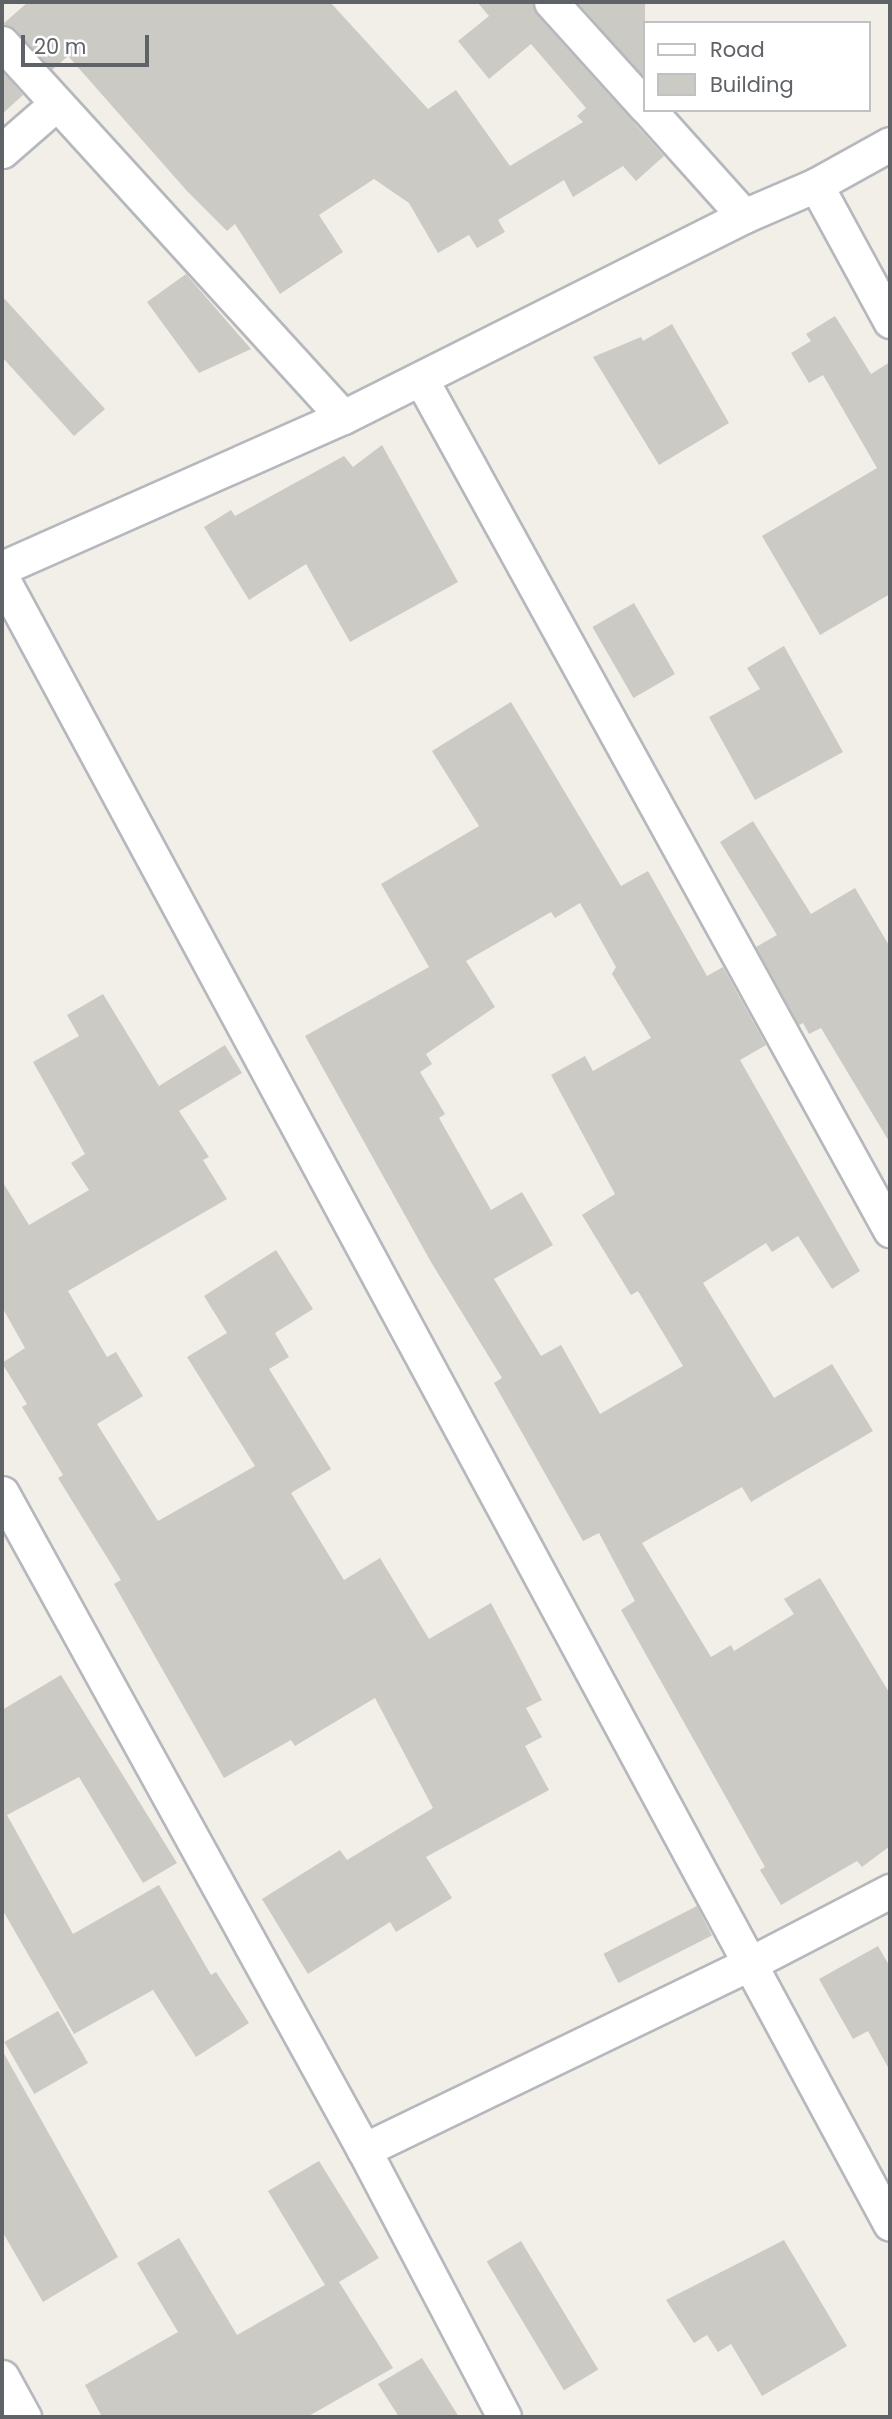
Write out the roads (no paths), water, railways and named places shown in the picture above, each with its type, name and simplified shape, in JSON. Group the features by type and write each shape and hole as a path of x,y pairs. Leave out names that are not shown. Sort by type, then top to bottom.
{"street":[{"path":"551,2 644,105"},
{"path":"2,43 344,417"},
{"path":"2,151 56,104"},
{"path":"651,112 744,216"},
{"path":"2,568 344,417 744,216 816,185 890,144"},
{"path":"816,185 890,321"},
{"path":"421,379 890,1230"},
{"path":"2,578 890,2224"},
{"path":"2,1493 364,2150 504,2417"},
{"path":"364,2150 751,1963 890,1891"},
{"path":"2,2377 24,2417"}]}
